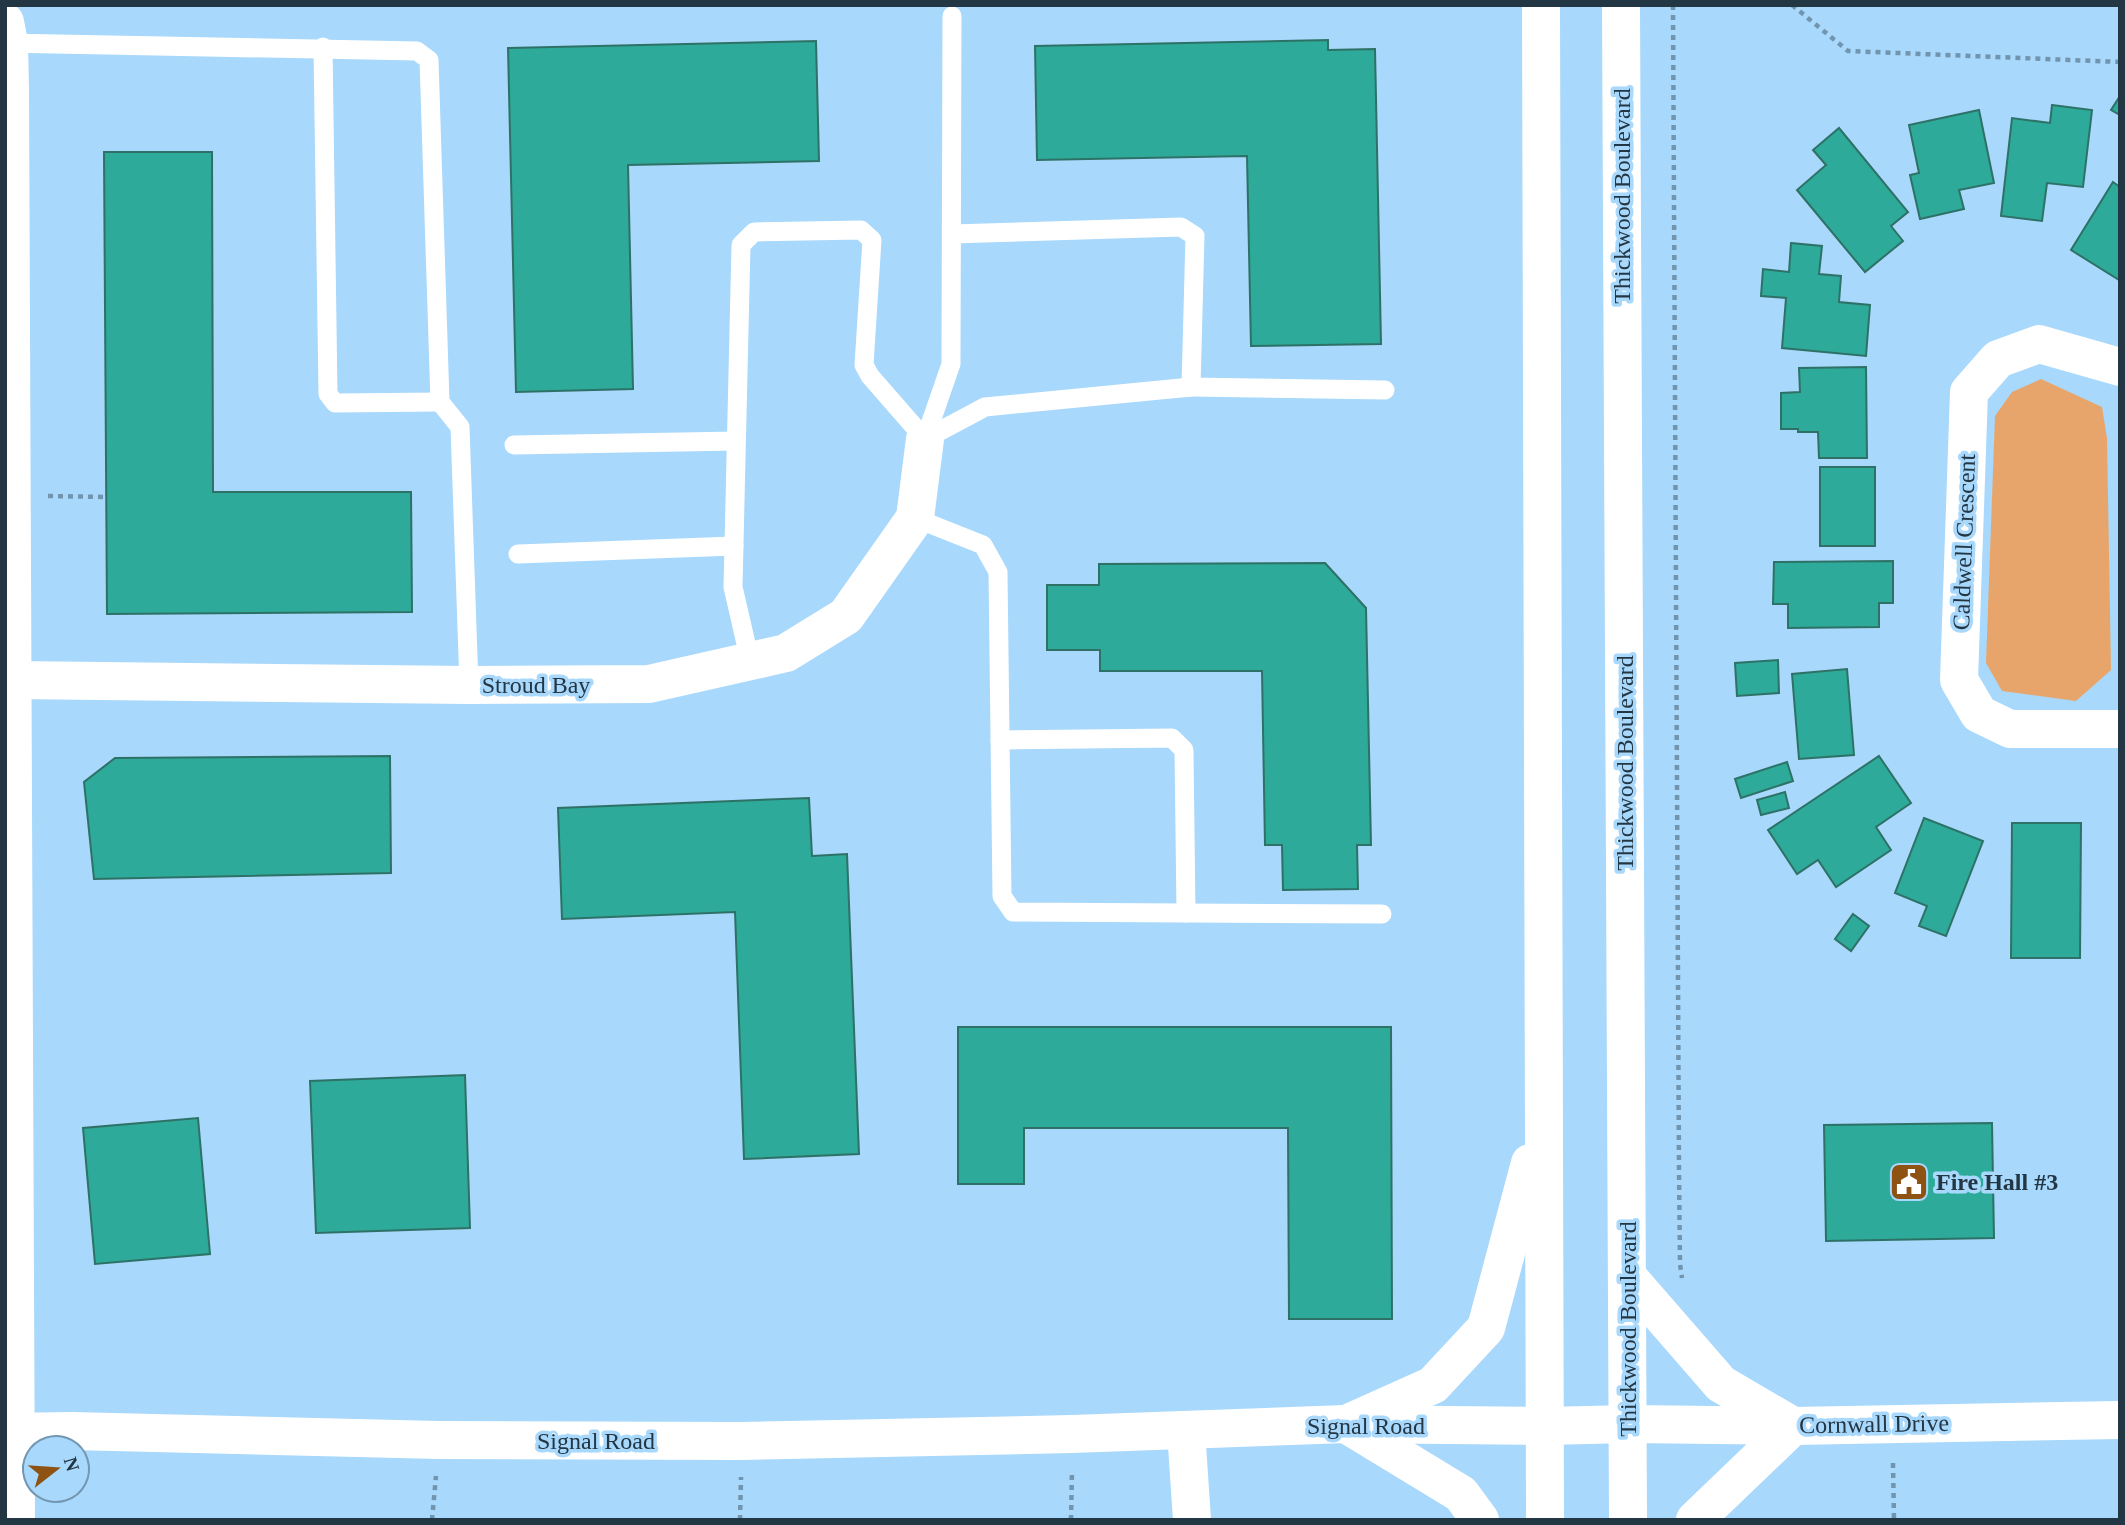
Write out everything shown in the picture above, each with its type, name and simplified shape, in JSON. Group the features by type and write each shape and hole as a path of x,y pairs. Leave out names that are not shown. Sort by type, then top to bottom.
{"street":[{"path":"1541,5 1545,1520"},
{"name":"Thickwood Boulevard","path":"1621,5 1629,1277 1628,1520"},
{"path":"6,36 13,680 10,896 10,1432 16,1520"},
{"name":"Caldwell Crescent","path":"2120,367 2039,344 1998,359 1969,392 1959,680 1979,714 2010,729 2120,729"},
{"name":"Stroud Bay","path":"13,680 469,685 649,684 786,653 846,616 915,518 925,439"},
{"path":"1346,1424 1433,1385 1486,1328 1542,1116"},
{"path":"1629,1277 1720,1384 1793,1426 1695,1520"},
{"name":"Cornwall Drive","path":"1628,1424 1793,1426 2120,1420"},
{"path":"1346,1424 1461,1494 1480,1520"},
{"name":"Signal Road","path":"10,1432 72,1431 439,1440 741,1441 1072,1434 1346,1424 1628,1424"},
{"path":"1186,1430 1192,1520"}],"lane":[{"path":"925,439 951,364 952,16"},
{"path":"6,36 417,51 429,60 440,402 460,427 469,685"},
{"path":"323,47 328,394 335,403 440,402"},
{"path":"952,234 1181,227 1195,236 1191,387"},
{"path":"750,661 733,587 741,245 754,232 861,230 872,240 863,365 925,439"},
{"path":"925,439 985,407 1191,387 1385,390"},
{"path":"514,446 736,441"},
{"path":"915,518 983,545 998,572 1002,896 1013,912 1382,915"},
{"path":"518,554 734,546"},
{"path":"1000,740 1172,738 1184,750 1186,913"}],"path":[{"path":"1673,5 1679,1171 1680,1264 1683,1284"},
{"path":"1792,5 1848,51 2120,62"},
{"path":"12,496 107,497"},
{"path":"1892,1424 1894,1520"},
{"path":"1071,1520 1072,1434"}],"shaded area":[{"path":"2041,379 2102,407 2107,438 2111,670 2076,701 2002,691 1986,663 1995,416 2012,392"}],"building":[{"path":"1328,40 1328,50 1375,49 1381,344 1251,346 1247,156 1037,160 1035,46"},
{"path":"816,41 819,161 628,165 633,389 516,392 508,48"},
{"path":"2120,96 2120,115 2111,110"},
{"path":"2052,105 2092,110 2083,187 2047,183 2042,221 2001,216 2012,118 2050,123"},
{"path":"1979,110 1994,183 1959,190 1964,209 1920,219 1910,175 1919,173 1909,125"},
{"path":"1839,128 1908,212 1891,226 1903,241 1865,272 1797,190 1826,165 1813,150"},
{"path":"104,152 212,152 213,492 411,492 412,612 107,614"},
{"path":"2113,182 2120,187 2119,280 2071,250"},
{"path":"1791,243 1822,246 1819,274 1841,276 1839,302 1870,305 1866,356 1782,348 1786,298 1761,296 1763,269 1789,272"},
{"path":"1866,367 1867,458 1819,458 1818,432 1781,429 1781,393 1800,392 1799,368"},
{"path":"1820,467 1875,467 1875,546 1820,546"},
{"path":"1893,561 1893,603 1879,603 1879,627 1788,628 1788,604 1773,604 1774,562"},
{"path":"1325,563 1366,608 1371,845 1357,845 1358,889 1283,890 1282,845 1265,845 1262,671 1100,671 1100,650 1047,650 1047,585 1099,585 1099,564"},
{"path":"1778,660 1779,693 1737,696 1735,663"},
{"path":"1847,669 1854,755 1799,759 1792,674"},
{"path":"390,756 391,873 94,879 84,782 115,758"},
{"path":"1879,756 1911,803 1876,827 1891,850 1836,887 1818,860 1797,874 1768,830"},
{"path":"1787,762 1793,781 1741,798 1735,779"},
{"path":"1785,792 1789,808 1761,815 1757,800"},
{"path":"809,798 812,856 847,854 859,1154 744,1159 735,912 562,919 558,808"},
{"path":"1924,818 1983,841 1946,936 1919,926 1927,906 1895,893"},
{"path":"2012,823 2081,823 2080,958 2011,958"},
{"path":"1853,914 1869,926 1851,951 1835,939"},
{"path":"958,1027 1391,1027 1392,1319 1289,1319 1288,1128 1024,1128 1024,1184 958,1184"},
{"path":"465,1075 470,1228 316,1233 310,1081"},
{"path":"198,1118 210,1254 95,1264 83,1128"},
{"name":"Fire Hall #3","path":"1992,1123 1994,1238 1826,1241 1824,1125"}],"place":[{"name":"Fire Hall #3","path":"1909,1182"}]}
